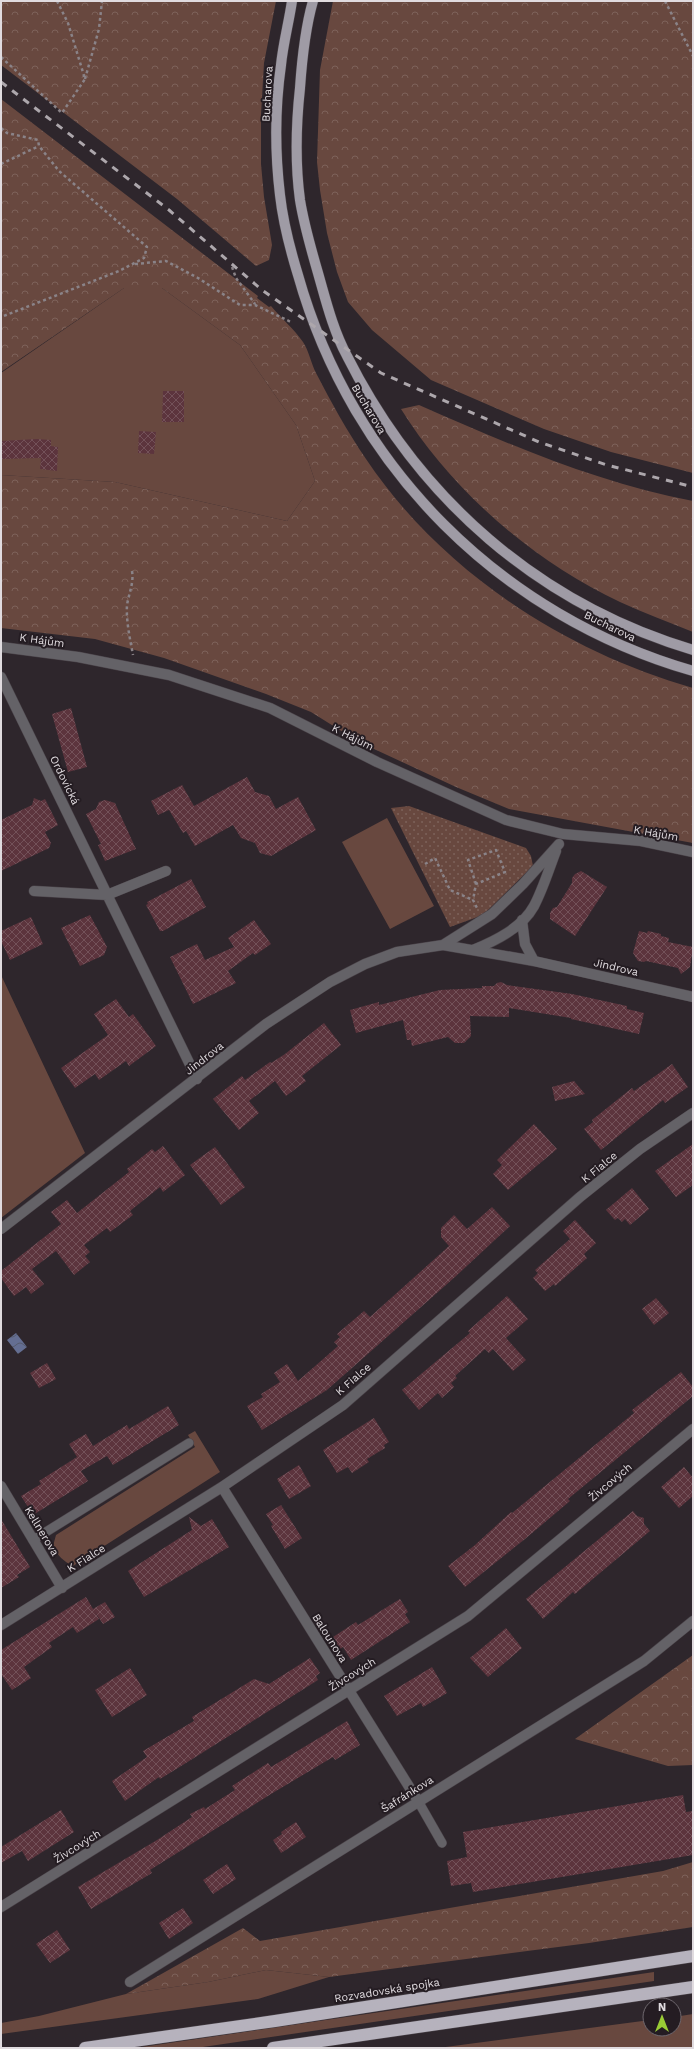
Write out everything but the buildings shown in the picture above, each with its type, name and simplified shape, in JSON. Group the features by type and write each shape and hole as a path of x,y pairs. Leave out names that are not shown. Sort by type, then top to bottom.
{"highway":[{"name":"Rozvadovská spojka","path":"85,2048 267,2022 693,1956"},
{"path":"273,2048 693,1987"}],"main road":[{"name":"Bucharova","path":"292,1 281,65 278,115 278,164 280,195 288,242 307,306 328,359 351,405 380,450 407,486 453,535 484,562 558,613 602,637 639,653 693,671"},
{"name":"Bucharova","path":"313,1 303,55 298,105 297,142 300,201 307,235 330,314 346,355 374,405 418,468 442,496 466,520 519,564 598,613 642,633 693,650"}],"street":[{"name":"K Hájům","path":"1,647 78,657 170,676 270,708 377,762 506,820 561,839 641,842 693,852"},
{"name":"Ordovická","path":"1,677 197,1079"},
{"path":"473,950 500,938 522,920 534,906 561,839"},
{"name":"Jindrova","path":"443,944 492,914 523,884 561,839"},
{"path":"34,891 107,895 166,871"},
{"path":"522,920 525,944 534,961"},
{"name":"Jindrova","path":"1,1229 197,1079 266,1024 330,982 365,964 398,952 443,944 534,961 693,997"},
{"name":"K Fialce","path":"1,1625 222,1487 343,1404 580,1197 640,1149 693,1113"},
{"name":"Živcových","path":"1,1907 468,1616 693,1429"},
{"name":"Kellnerova","path":"1,1486 62,1588"},
{"name":"Balounova","path":"222,1487 418,1801"},
{"name":"Šafránkova","path":"130,1982 644,1661 693,1621"}],"lane":[{"path":"34,1540 189,1442"},
{"path":"418,1801 442,1844"}],"path":[{"path":"57,1 68,23 85,79"},
{"path":"1,57 62,113 85,79 99,29 102,1"},
{"path":"665,1 693,56"},
{"path":"1,128 7,132 38,140 39,146 59,171 147,247 144,258 119,272 1,317"},
{"path":"1,164 39,146"},
{"path":"133,264 166,261 240,305 255,305 291,322"},
{"path":"232,267 236,278 255,305"},
{"path":"132,571 133,578 127,606 130,639 137,669"},
{"path":"476,884 505,872 496,850 468,860 476,884 473,900 479,912"},
{"path":"424,864 435,858 450,890 473,900"}],"green space":[{"path":"1,1 276,1 264,63 261,114 261,164 264,197 272,245 269,260 256,266 177,199 1,65"},
{"path":"333,1 693,1 693,473 611,452 544,429 431,380 372,330 348,302 337,272 327,233 317,162 320,70"},
{"path":"1,99 258,296 257,298 269,307 271,306 303,342 327,395 366,459 396,499 431,537 468,571 509,602 553,629 598,652 645,672 693,688 693,843 509,809 456,787 359,742 311,712 266,694 164,658 95,639 1,628 1,475 115,482 287,521 315,481 296,425 240,345 162,288 124,288 1,372"},
{"path":"124,288 162,288 240,345 296,425 315,481 287,521 115,482 1,475 1,373"},
{"path":"419,405 553,461 622,484 693,501 693,632 620,602 588,585 556,566 526,545 497,521 444,468 421,439 401,409"},
{"path":"409,806 526,848 531,856 533,866 483,915 450,927 391,808"},
{"path":"387,818 434,906 390,929 342,842"},
{"path":"1,975 85,1153 1,1218"},
{"path":"195,1431 220,1472 73,1566 61,1558 53,1546 56,1535 195,1447 188,1435"},
{"path":"693,1655 693,1765 668,1766 575,1739"},
{"path":"693,1862 693,1927 589,1943 329,1977 266,1970 208,1982 126,1994 243,1928 260,1941 663,1871"},
{"path":"266,1970 329,1977 258,1999 1,2034 1,2023 39,2016 126,1994 208,1982"},
{"path":"654,1972 654,1981 196,2048 135,2048"},
{"path":"693,2014 693,2048 438,2048 642,2021 642,2037 682,2037 682,2016"}],"water":[{"path":"16,1333 27,1347 18,1354 7,1340"}],"railway":[{"path":"1,82 169,210 262,290 381,373 539,442 607,465 693,487"}]}
